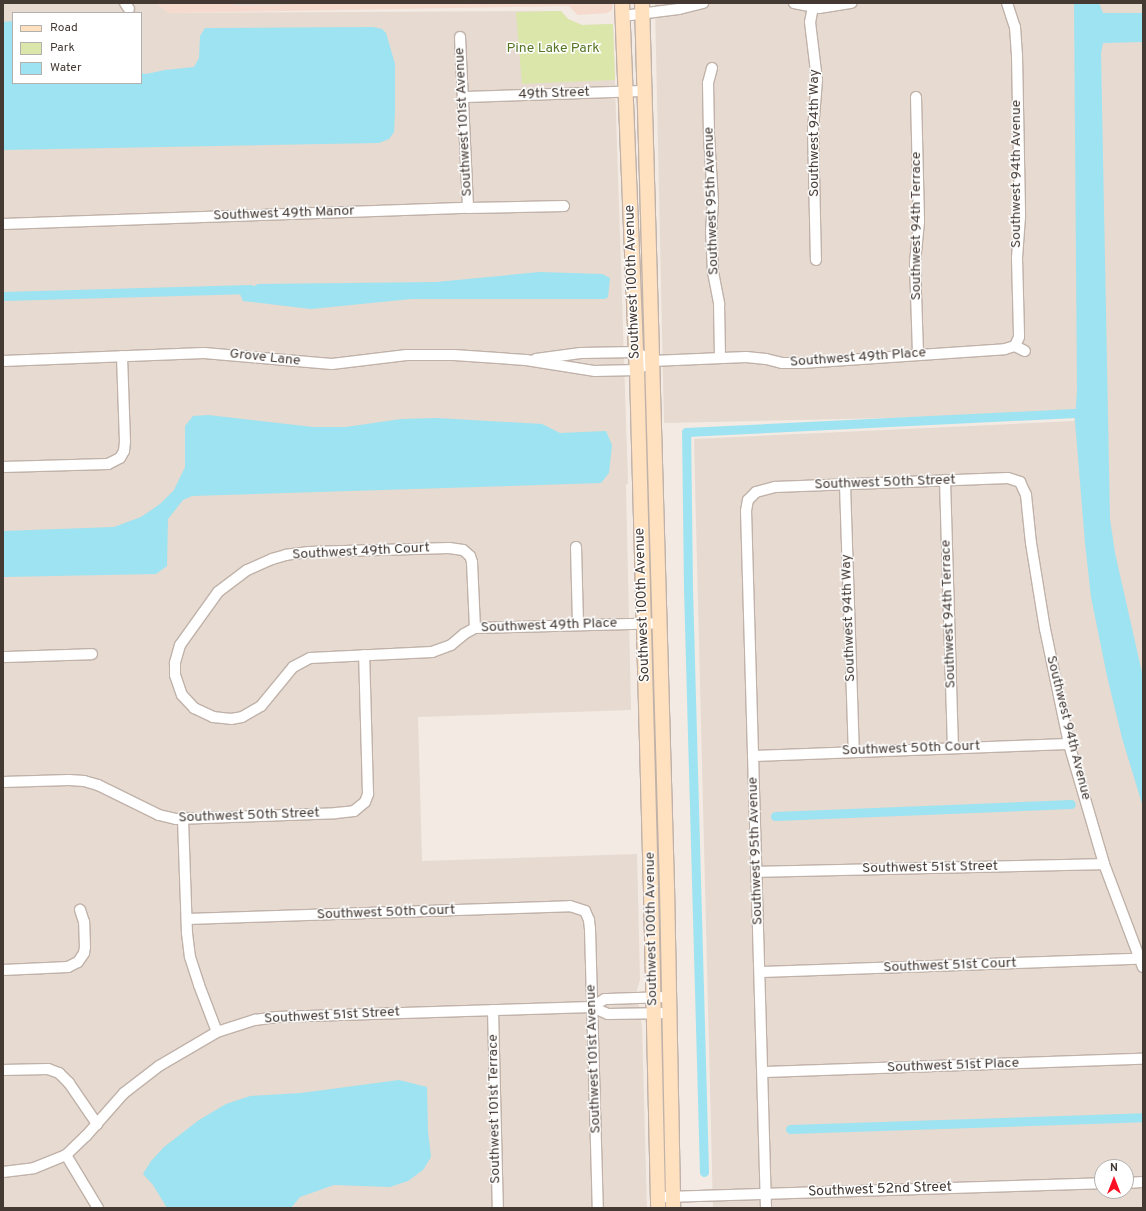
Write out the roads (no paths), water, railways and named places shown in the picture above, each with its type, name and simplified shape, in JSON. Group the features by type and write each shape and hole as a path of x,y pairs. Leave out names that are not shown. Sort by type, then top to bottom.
{"main road":[{"name":"Southwest 100th Avenue","path":"642,8 660,623 670,1012 673,1202"},
{"name":"Southwest 100th Avenue","path":"622,9 637,370 658,1203"}],"street":[{"path":"622,9 679,9 703,3"},
{"path":"794,3 826,8 852,3"},
{"name":"Southwest 94th Avenue","path":"1007,3 1015,27 1017,55 1020,217 1017,258 1019,338 1015,346"},
{"name":"Southwest 94th Way","path":"813,7 810,22 817,80 813,130 816,260"},
{"name":"Southwest 101st Avenue","path":"460,37 468,208"},
{"name":"Southwest 95th Avenue","path":"712,68 708,83 713,203 711,230 713,272 719,304 720,358"},
{"name":"49th Street","path":"464,97 644,91"},
{"name":"Southwest 94th Terrace","path":"916,96 919,222 915,262 918,354"},
{"name":"Southwest 49th Manor","path":"3,224 564,206"},
{"path":"1015,346 1024,351"},
{"name":"Southwest 49th Place","path":"652,361 756,357 791,364 1005,349 1015,346"},
{"path":"636,352 652,361"},
{"name":"Grove Lane","path":"526,360 581,353 636,352"},
{"name":"Grove Lane","path":"3,361 204,353 332,364 406,355 429,354 526,360 595,371 637,370 652,361"},
{"path":"3,467 108,464 121,457 124,451 125,442 122,356"},
{"name":"Southwest 50th Street","path":"751,495 766,488 1008,478 1020,482"},
{"name":"Southwest 94th Terrace","path":"945,480 953,748"},
{"name":"Southwest 94th Avenue","path":"1020,482 1026,495 1031,543 1045,629 1069,744 1104,864 1141,963"},
{"name":"Southwest 94th Way","path":"845,485 854,751"},
{"name":"Southwest 95th Avenue","path":"751,495 748,500 746,511 766,1208"},
{"path":"576,547 578,625"},
{"name":"Southwest 49th Court","path":"187,702 178,687 175,675 177,653 185,636 218,592 236,577 259,564 286,555 309,552 448,548 463,550 470,556 472,562 475,628"},
{"name":"Southwest 49th Place","path":"187,702 204,714 213,717 231,719 242,717 261,706 293,667 300,662 322,656 420,653 442,650 475,628 660,623"},
{"path":"3,657 92,654"},
{"name":"Southwest 50th Street","path":"3,782 84,781 98,785 159,815 183,819 349,812 358,808 365,802 368,794 364,655"},
{"name":"Southwest 50th Court","path":"753,756 1069,744"},
{"path":"183,819 189,950 194,972 217,1032"},
{"name":"Southwest 51st Street","path":"756,872 1104,864"},
{"name":"Southwest 50th Court","path":"187,919 570,906 585,912"},
{"path":"3,970 68,967 78,962 84,953 85,947 84,922 80,910"},
{"name":"Southwest 101st Avenue","path":"585,912 589,920 590,929 598,1208"},
{"name":"Southwest 51st Court","path":"760,972 1141,963"},
{"name":"Southwest 51st Street","path":"592,1007 605,998 669,997"},
{"name":"Southwest 51st Street","path":"3,1172 34,1168 66,1155 97,1124 124,1093 141,1079 166,1062 217,1032 255,1020 278,1017 592,1007 608,1014 670,1012"},
{"name":"Southwest 101st Terrace","path":"493,1010 498,1208"},
{"name":"Southwest 51st Place","path":"763,1072 1143,1059"},
{"path":"3,1070 40,1069 54,1071 64,1076 97,1124"},
{"path":"66,1155 98,1208"},
{"name":"Southwest 52nd Street","path":"658,1203 766,1193 1094,1183"}],"water":[{"path":"1074,3 1099,3 1103,13 1143,13 1143,42 1103,43 1101,53 1110,519 1115,553 1143,677 1143,807 1122,738 1107,676 1091,597 1085,543 1075,421 1077,390"},
{"path":"12,21 12,84 142,84 142,73 146,74 165,70 194,67 199,58 200,36 205,28 373,27 382,29 386,33 395,64 394,132 389,139 379,143 3,150 3,22"},
{"path":"540,272 602,274 610,278 608,297 605,299 411,299 311,309 243,301 240,294 258,284 436,282"},
{"path":"208,415 313,427 346,427 401,419 437,418 542,424 560,433 606,431 612,445 609,473 601,483 192,496 183,500 168,519 167,566 156,574 3,577 3,531 114,527 141,517 160,504 174,490 185,467 185,426 193,416"},
{"path":"399,1080 427,1087 428,1131 431,1157 423,1170 408,1181 390,1187 334,1185 300,1197 291,1208 167,1208 153,1185 143,1174 151,1161 164,1147 199,1120 226,1104 250,1096 301,1093"}],"waterway":[{"path":"3,296 250,289"},
{"path":"704,1172 688,588 686,432 1075,413"},
{"path":"775,816 1071,804"},
{"path":"790,1129 1143,1117"}],"park label":[{"name":"Pine Lake Park","path":"553,49"}]}
